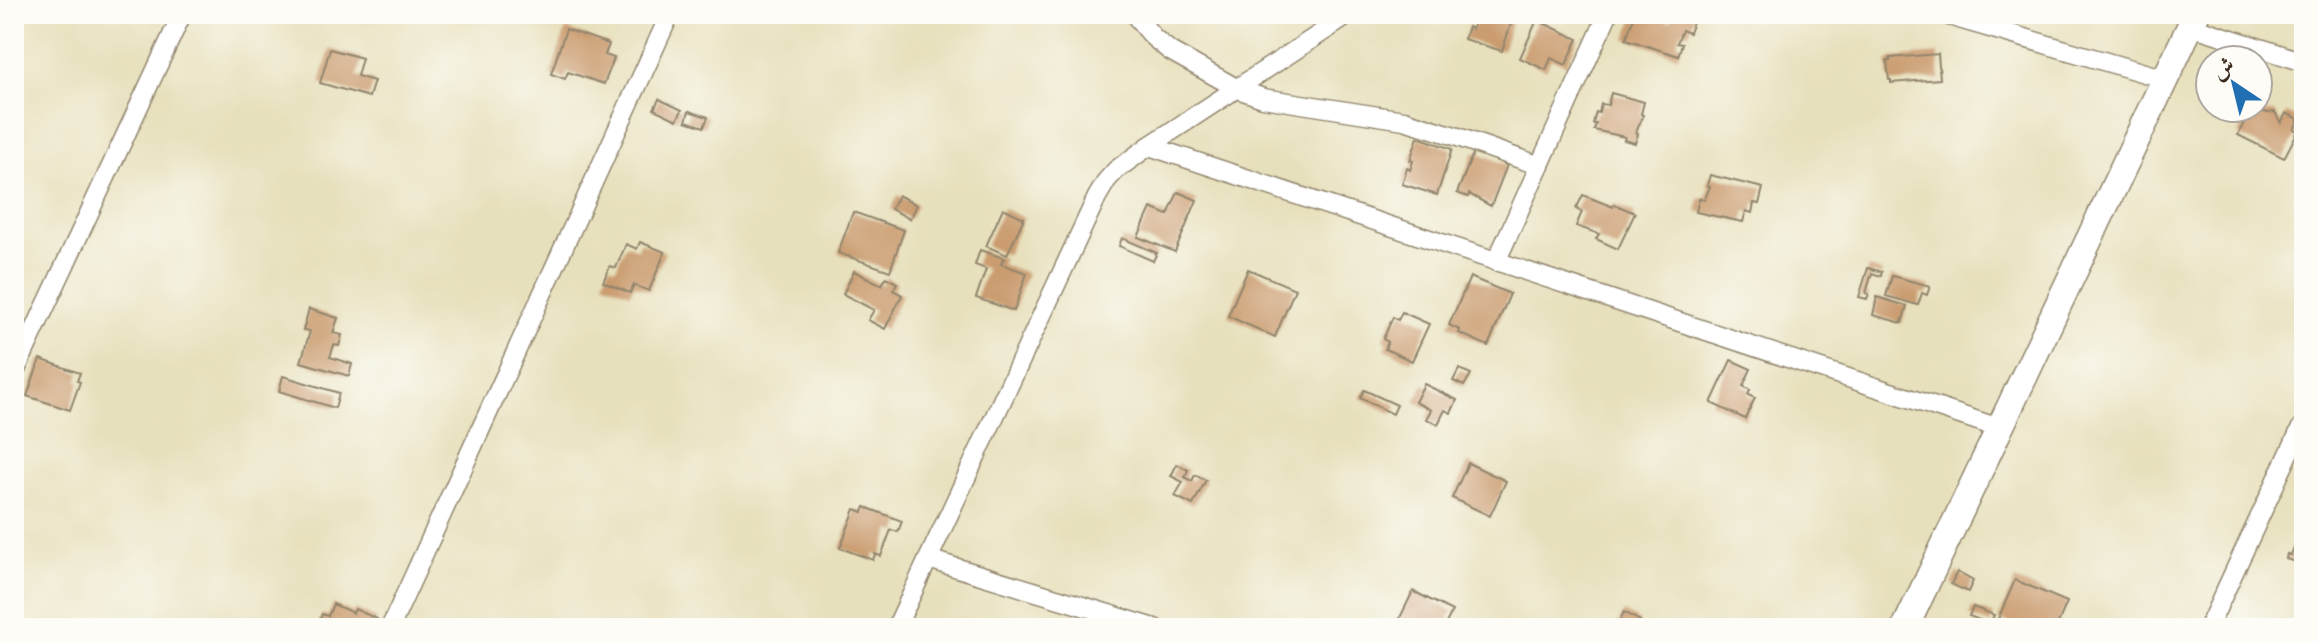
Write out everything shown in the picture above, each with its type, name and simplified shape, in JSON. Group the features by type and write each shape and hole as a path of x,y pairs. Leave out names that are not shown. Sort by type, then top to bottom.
{"street":[{"path":"14,374 182,14"},
{"path":"390,628 670,14"},
{"path":"1134,14 1154,38 1170,51 1238,89 1263,98 1404,120 1540,166"},
{"path":"896,628 1107,180 1149,146 1350,14"},
{"path":"1496,262 1608,14"},
{"path":"1942,14 2165,79"},
{"path":"1905,628 2193,20 2304,62"},
{"path":"1149,146 1999,428"},
{"path":"2208,628 2303,426"},
{"path":"928,559 1155,628"}],"building":[{"path":"1477,14 1514,15 1502,51 1464,39 1468,27 1472,29"},
{"path":"1635,14 1662,14 1670,22 1673,14 1696,14 1689,33 1682,30 1677,43 1682,44 1678,56 1626,39"},
{"path":"1537,20 1578,39 1566,65 1551,58 1546,70 1520,58"},
{"path":"566,29 609,44 605,55 614,58 604,84 568,72 565,79 551,74"},
{"path":"330,49 362,58 357,76 374,81 369,97 320,83"},
{"path":"1938,54 1940,79 1891,83 1889,80 1887,61 1890,58"},
{"path":"1611,93 1644,102 1635,143 1624,140 1625,137 1594,130 1596,112 1599,113 1601,104 1608,105"},
{"path":"659,99 682,110 677,120 654,109"},
{"path":"689,111 708,117 704,127 686,121"},
{"path":"2274,112 2281,123 2286,113 2299,119 2294,129 2298,131 2284,158 2238,135 2243,124 2274,124"},
{"path":"1418,137 1452,149 1437,195 1402,184 1407,168 1410,170"},
{"path":"1474,151 1507,165 1491,206 1469,194 1468,197 1457,193"},
{"path":"1710,175 1763,188 1759,204 1754,203 1752,213 1746,211 1743,222 1696,212 1699,198 1705,199 1710,186 1707,185"},
{"path":"1178,192 1197,200 1175,252 1138,237 1151,208 1168,215"},
{"path":"898,195 917,205 910,219 891,209"},
{"path":"1583,195 1635,213 1618,249 1596,239 1599,234 1576,226 1582,212 1576,209"},
{"path":"1003,208 1024,218 1007,255 986,246"},
{"path":"853,212 904,230 890,271 838,253"},
{"path":"1122,238 1157,253 1153,261 1119,246"},
{"path":"640,242 665,252 649,291 634,285 630,293 603,282 610,266 616,268 626,244 637,249"},
{"path":"980,250 1004,258 1001,264 1027,273 1014,311 976,298 986,269 975,265"},
{"path":"1868,268 1882,272 1881,276 1872,273 1867,299 1859,297"},
{"path":"1248,269 1295,289 1275,337 1228,316"},
{"path":"854,271 882,285 886,277 897,283 893,290 902,295 885,329 868,320 874,310 843,294"},
{"path":"1892,276 1930,286 1927,295 1922,293 1918,305 1886,296"},
{"path":"1470,277 1510,294 1488,346 1449,325"},
{"path":"1877,297 1907,306 1902,323 1873,315"},
{"path":"309,309 338,318 333,333 342,335 339,346 334,345 330,357 352,364 349,376 301,362 310,331 303,330"},
{"path":"1402,312 1429,324 1412,361 1385,349 1388,342 1383,339 1393,317 1398,320"},
{"path":"40,359 80,373 70,410 27,396"},
{"path":"1731,360 1751,369 1743,386 1750,390 1748,395 1755,398 1745,419 1711,403"},
{"path":"1459,369 1471,374 1464,386 1453,381"},
{"path":"283,376 339,393 335,408 279,391"},
{"path":"1424,384 1457,400 1451,413 1445,410 1438,424 1426,419 1431,410 1415,402"},
{"path":"1364,390 1397,405 1393,414 1360,398"},
{"path":"1468,463 1506,481 1490,516 1452,498"},
{"path":"1177,464 1188,470 1185,477 1192,481 1195,475 1206,480 1193,505 1175,496 1183,482 1171,476"},
{"path":"865,507 902,521 898,532 891,530 881,556 875,554 873,560 840,548 855,509 863,512"},
{"path":"2301,528 2304,529 2304,560 2298,557 2296,562 2286,559 2287,554 2291,555"},
{"path":"1957,572 1973,581 1968,592 1951,584"},
{"path":"2015,580 2067,602 2056,628 2018,628 1998,619"},
{"path":"1413,591 1452,611 1444,628 1395,628"},
{"path":"333,604 377,619 373,628 323,628 318,624 322,614 328,616"},
{"path":"1973,607 1994,615 1990,624 1969,616"},
{"path":"1624,612 1640,621 1636,628 1616,628"}]}
